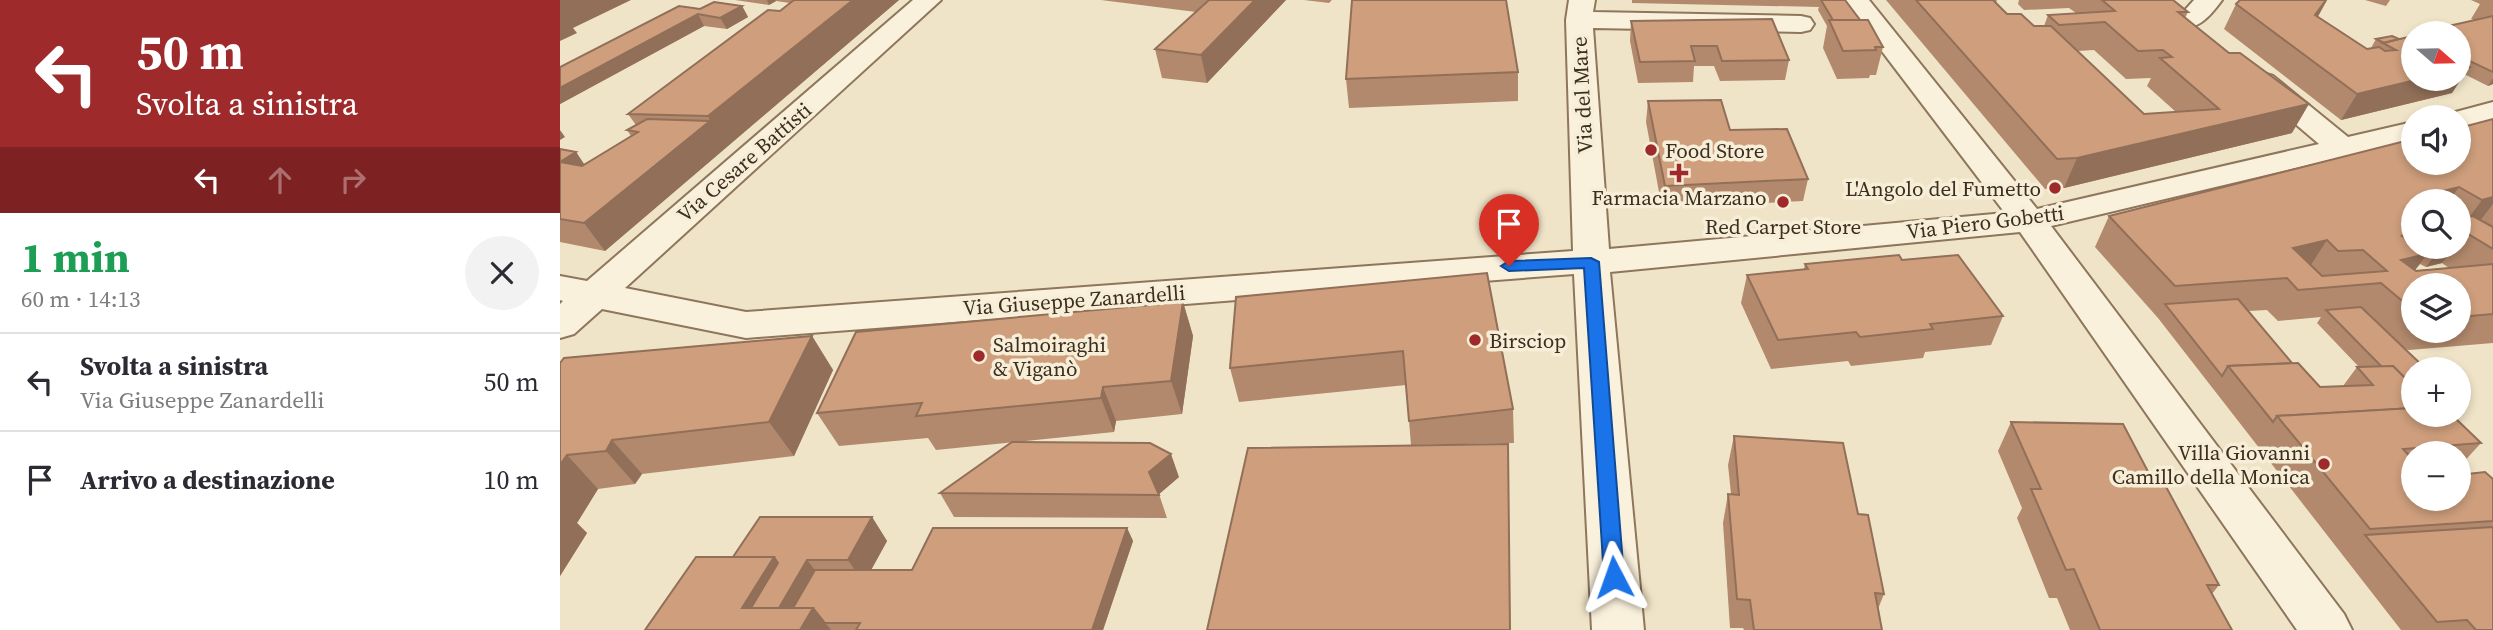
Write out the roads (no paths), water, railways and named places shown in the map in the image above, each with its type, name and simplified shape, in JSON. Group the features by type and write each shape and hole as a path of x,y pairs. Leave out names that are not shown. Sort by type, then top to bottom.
{"street":[{"name":"Via Cesare Battisti","path":"560,325 577,291 928,0"},
{"path":"1856,0 2029,220 2326,630"},
{"path":"2188,22 2208,0"},
{"path":"1581,10 1801,24"},
{"name":"Via del Mare","path":"1581,10 1591,262 1618,630"},
{"path":"2240,64 2343,148"},
{"path":"2471,117 2493,111"},
{"name":"Via Piero Gobetti","path":"1591,262 1647,260 2029,220 2401,134"},
{"name":"Via Giuseppe Zanardelli","path":"577,291 746,325 1591,262"}],"place":[{"name":"Food Store","path":"1651,150"},
{"name":"Farmacia Marzano","path":"1679,173"},
{"name":"L'Angolo del Fumetto","path":"2055,188"},
{"name":"Red Carpet Store","path":"1783,202"},
{"name":"Birsciop","path":"1475,340"},
{"name":"Salmoiraghi & Viganò","path":"979,356"},
{"name":"Villa Giovanni Camillo della Monica","path":"2324,464"}]}
